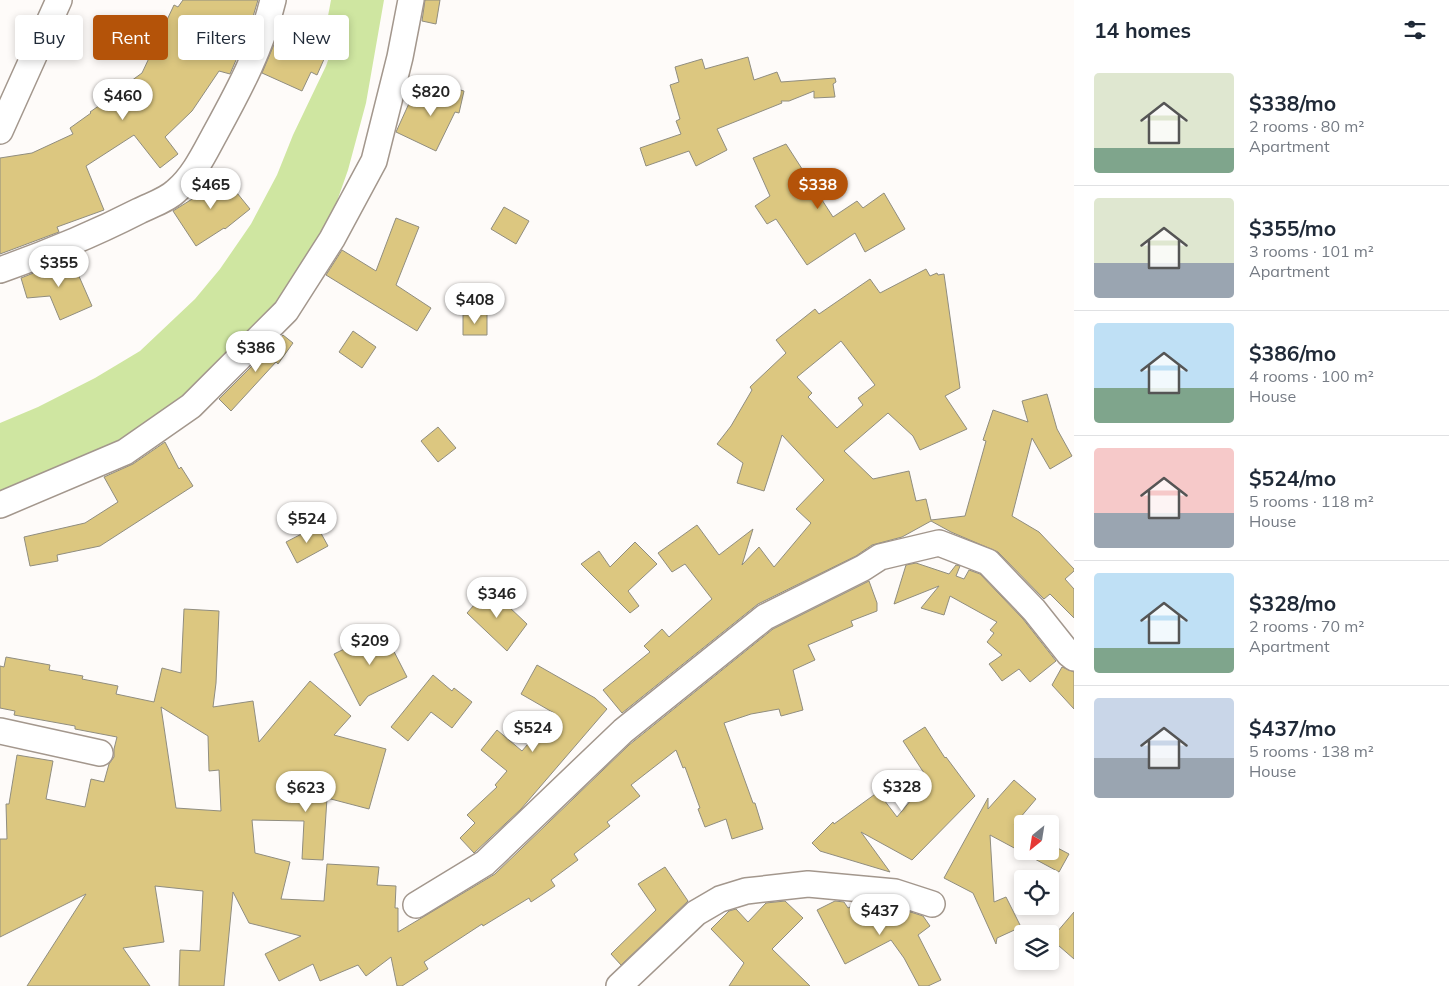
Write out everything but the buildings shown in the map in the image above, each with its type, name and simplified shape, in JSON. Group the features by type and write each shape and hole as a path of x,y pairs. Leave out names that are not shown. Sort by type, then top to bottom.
{"street":[{"path":"0,132 59,0"},
{"path":"0,270 57,249 176,192 196,168 236,96 270,15 273,0"},
{"path":"0,505 125,452 191,406 286,311 332,239 374,162 411,0"},
{"path":"416,905 485,863 623,732 765,617 863,568 880,557 940,543 988,562 1034,610 1074,658"},
{"path":"0,731 100,753"},
{"path":"618,986 696,913 720,899 746,891 808,884 895,892 932,904"}],"shaded area":[{"path":"331,0 384,0 366,103 348,170 329,224 301,277 228,361 142,430 95,459 0,494 0,423 38,407 95,378 140,351 195,299 220,269 251,224 277,175 293,135 328,60 349,60 349,15 328,15"}]}
